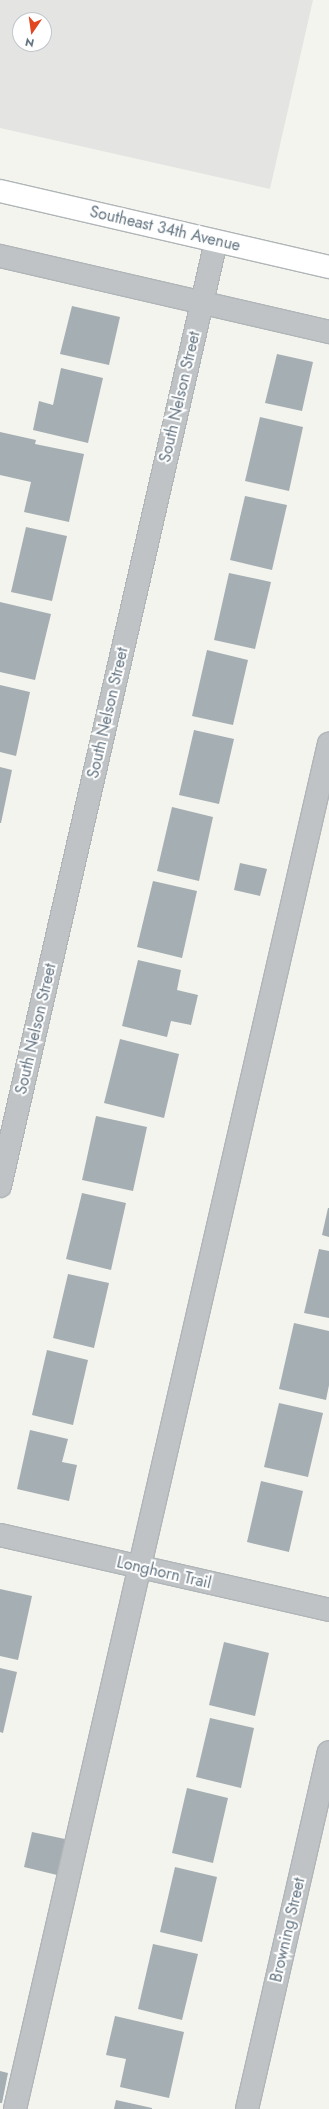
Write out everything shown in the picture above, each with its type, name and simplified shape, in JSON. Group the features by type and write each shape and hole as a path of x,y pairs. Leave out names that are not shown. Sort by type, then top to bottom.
{"main road":[{"name":"Southeast 34th Avenue","path":"0,191 329,267"}],"street":[{"name":"South Nelson Street","path":"0,1186 216,241"},
{"path":"0,256 329,332"},
{"path":"15,2109 329,744"},
{"name":"Longhorn Trail","path":"0,1535 329,1610"},
{"name":"Browning Street","path":"247,2109 329,1752"}],"shaded area":[{"path":"0,0 313,0 270,189 0,128"}],"building":[{"path":"72,306 120,317 109,365 60,354"},
{"path":"277,354 313,362 302,411 265,403"},
{"path":"61,368 103,378 88,443 33,430 39,401 53,405"},
{"path":"260,417 303,427 289,491 245,481"},
{"path":"0,432 36,440 35,444 84,454 69,522 24,512 31,482 0,475"},
{"path":"245,496 287,505 272,570 230,560"},
{"path":"26,527 67,536 52,601 11,592"},
{"path":"229,573 271,582 255,649 214,640"},
{"path":"0,602 51,614 35,680 0,672"},
{"path":"207,650 248,660 233,725 192,716"},
{"path":"0,685 30,692 16,756 0,752"},
{"path":"194,730 234,739 219,804 179,795"},
{"path":"0,767 12,770 1,823 0,823"},
{"path":"172,807 213,817 199,881 157,871"},
{"path":"240,863 267,869 260,896 234,890"},
{"path":"153,881 197,891 182,958 137,947"},
{"path":"138,960 181,970 177,990 198,995 191,1025 171,1021 167,1037 122,1026"},
{"path":"120,1039 179,1054 164,1118 104,1103"},
{"path":"96,1116 147,1127 133,1191 82,1180"},
{"path":"82,1193 126,1203 111,1270 66,1259"},
{"path":"329,1208 329,1237 322,1235"},
{"path":"319,1249 329,1251 329,1318 304,1313"},
{"path":"68,1274 109,1283 94,1348 53,1338"},
{"path":"294,1323 329,1331 329,1385 326,1400 279,1389"},
{"path":"47,1350 88,1360 73,1425 32,1415"},
{"path":"279,1403 323,1413 308,1477 264,1467"},
{"path":"30,1430 68,1439 62,1462 77,1465 69,1501 17,1489"},
{"path":"261,1481 303,1491 289,1552 247,1542"},
{"path":"0,1589 32,1596 18,1660 0,1656"},
{"path":"224,1642 269,1653 255,1716 209,1705"},
{"path":"0,1668 17,1672 3,1733 0,1732"},
{"path":"210,1718 254,1728 241,1788 196,1777"},
{"path":"187,1788 228,1798 213,1863 172,1853"},
{"path":"32,1832 65,1839 57,1875 24,1867"},
{"path":"175,1867 217,1877 202,1942 160,1932"},
{"path":"153,1944 198,1954 182,2020 138,2009"},
{"path":"115,2016 184,2032 169,2098 120,2087 126,2059 106,2055"},
{"path":"0,2071 8,2073 2,2103 0,2103"},
{"path":"116,2100 152,2108 152,2109 114,2109"}]}
